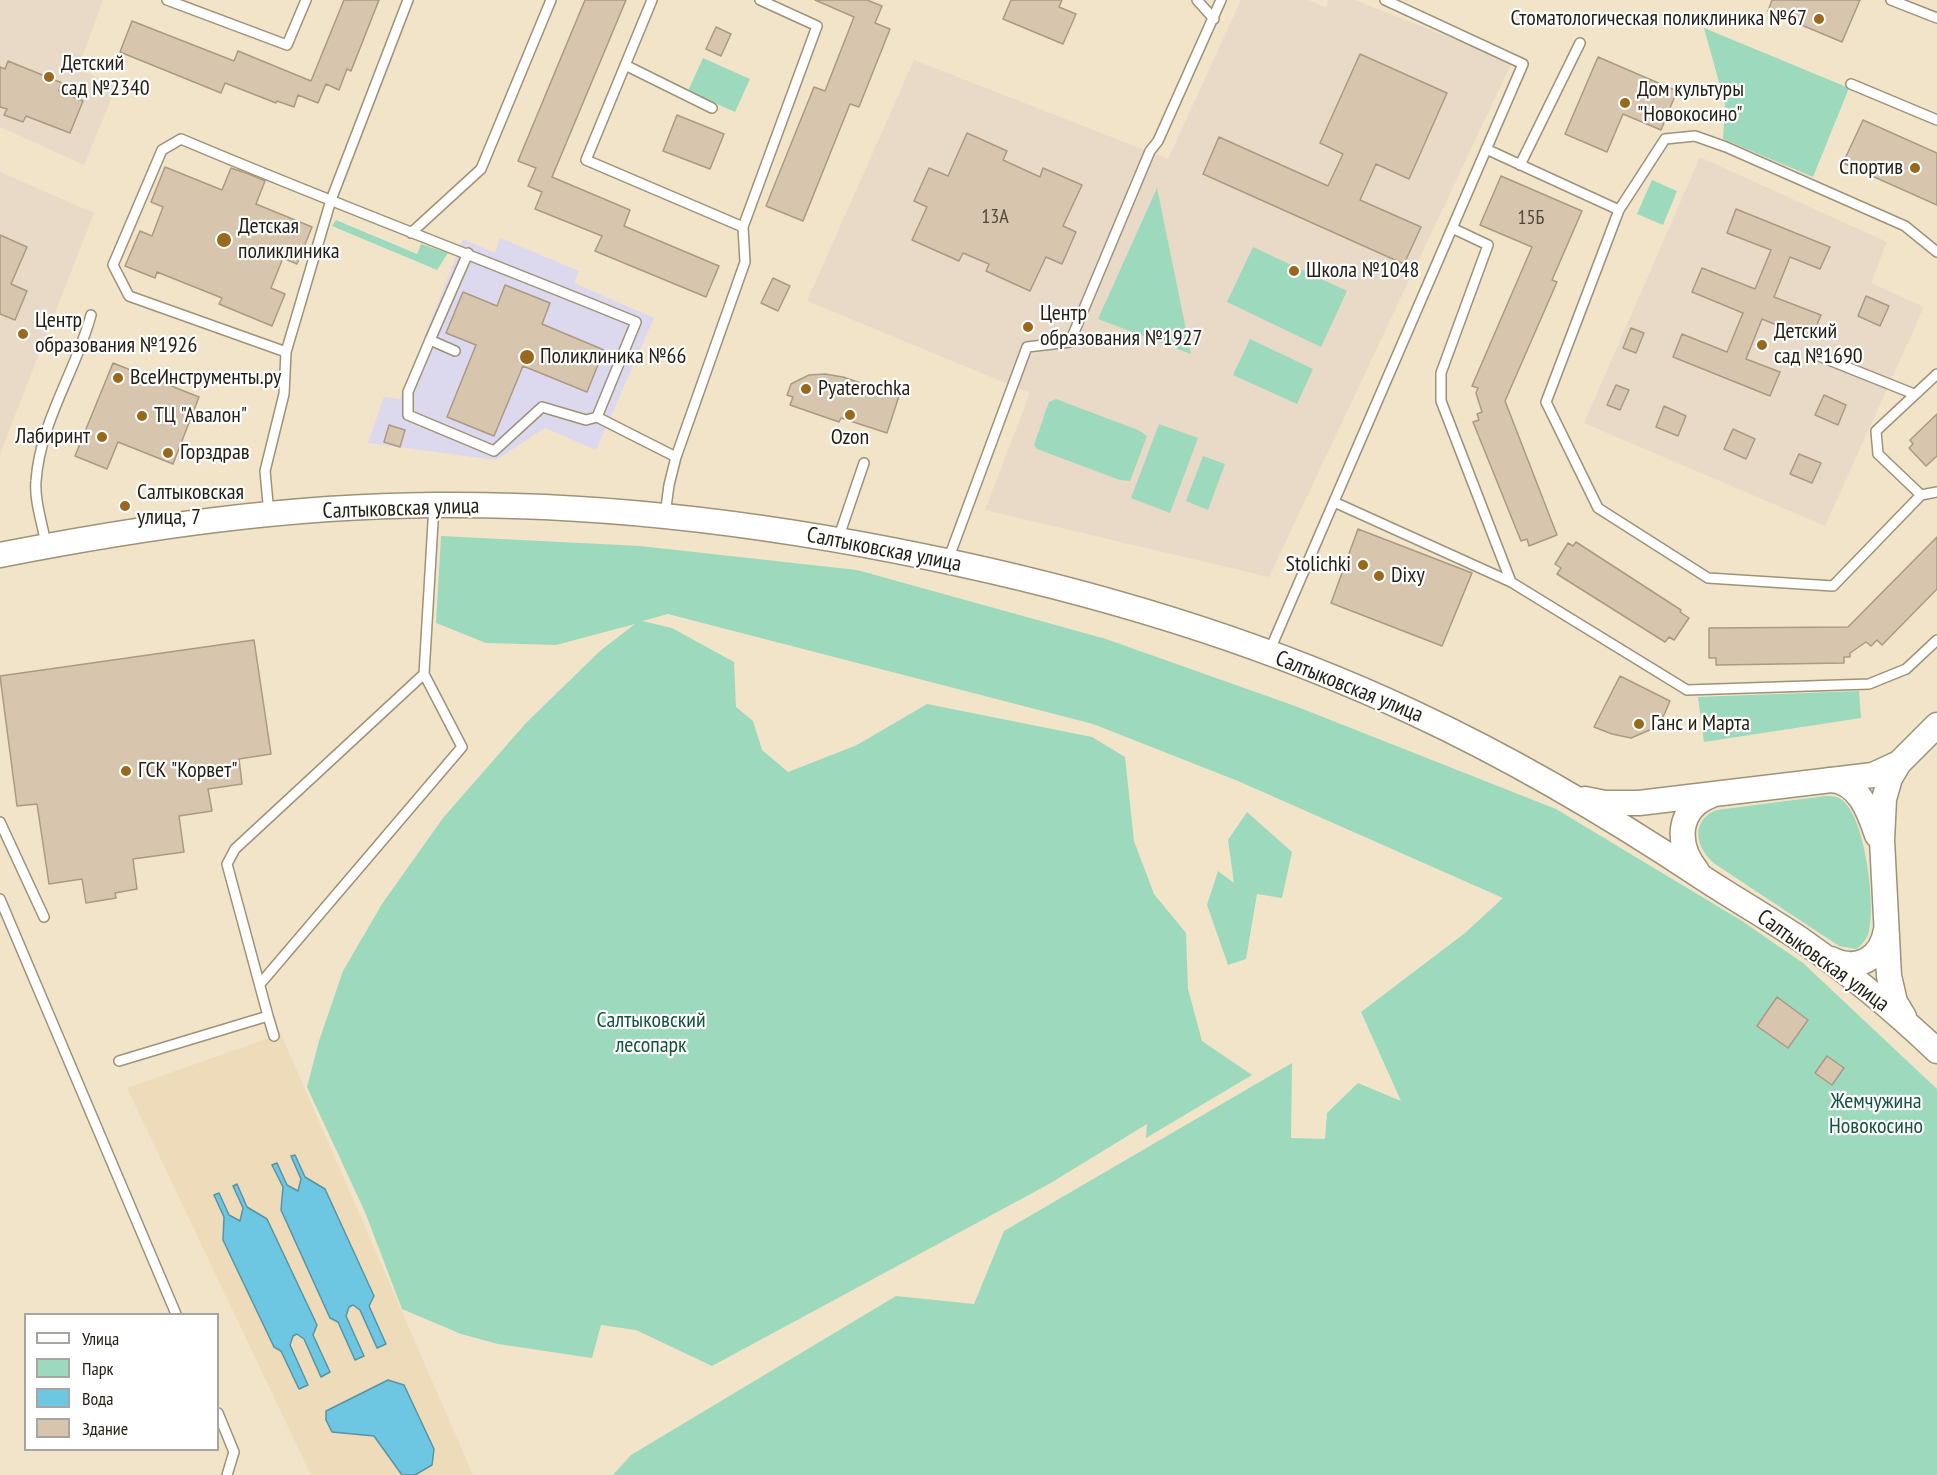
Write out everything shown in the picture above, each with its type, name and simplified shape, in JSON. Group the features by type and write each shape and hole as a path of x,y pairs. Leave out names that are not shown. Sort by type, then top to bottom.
{"street":[{"name":"Салтыковская улица","path":"0,555 167,525 268,515 434,505 615,510 838,539 947,561 1106,598 1268,653 1407,709 1563,791 1802,941 1846,973 1930,1045"},
{"path":"1930,1045 1899,1011 1891,990 1882,811 1886,787 1899,763 1937,726"},
{"path":"1563,791 1590,801 1621,804 1874,775 1899,763"},
{"path":"1823,780 1841,781 1860,796 1877,833 1884,872"},
{"name":"Салтыковская улица","path":"1704,879 1685,851 1683,824 1698,802 1713,795 1738,790"},
{"path":"1802,941 1841,964 1860,965 1875,954 1885,936 1887,924"}],"lane":[{"path":"167,0 287,45 306,0"},
{"path":"268,515 265,471 284,394 286,351 331,200 408,0"},
{"path":"411,233 481,169 551,0"},
{"path":"652,0 586,160 743,227"},
{"path":"666,515 669,485 676,457 745,262 743,227 817,26 760,0"},
{"path":"1197,0 1214,19"},
{"path":"947,561 1027,347 1070,342 1150,151 1158,141 1221,0"},
{"path":"1268,653 1523,64 1384,0"},
{"path":"1891,0 1937,18"},
{"path":"1520,165 1580,44"},
{"path":"625,65 712,108"},
{"path":"1851,84 1937,120"},
{"path":"1937,252 1905,226 1695,136 1665,139 1619,210 1546,402 1598,507 1708,578 1833,586 1921,495 1937,492"},
{"path":"286,351 129,296 112,264 162,150 181,139 636,322 597,417"},
{"path":"1486,149 1619,210"},
{"path":"1452,228 1488,245 1441,373 1441,401 1510,582"},
{"path":"468,253 408,392 408,416 494,451 542,406 586,420 597,417 676,457"},
{"path":"46,546 36,482 45,434 84,339 91,315"},
{"path":"430,340 455,351"},
{"path":"1819,356 1914,394"},
{"path":"1921,495 1878,454 1876,431 1937,374"},
{"path":"838,539 864,463"},
{"path":"1334,502 1510,582 1687,690 1869,684 1906,669 1937,640"},
{"path":"260,984 462,747 424,674 434,505"},
{"path":"274,1036 227,864 235,849 424,674"},
{"path":"0,822 44,917"},
{"path":"0,898 176,1313"},
{"path":"119,1061 268,1016"},
{"path":"219,1415 234,1452 227,1475"}],"shaded area":[{"name":"Детский сад №2340","path":"0,0 103,0 78,69 117,85 84,165 0,127"},
{"path":"1241,0 1309,0 1326,8 1329,0 1355,0 1512,62 1269,577 985,510 1030,393 807,301 914,60 1168,159"},
{"name":"Детский сад №1690","path":"1700,157 1887,242 1871,283 1924,307 1825,526 1584,423"},
{"name":"Центр образования №1926","path":"0,172 94,213 0,454"},
{"name":"Поликлиника №66","path":"500,238 579,271 574,283 654,318 596,450 545,428 496,460 368,443 384,397 400,399 463,239 495,253"},
{"path":"281,1034 473,1475 311,1475 127,1088"}],"green space":[{"path":"1704,28 1849,88 1813,177 1723,139 1725,104"},
{"path":"703,58 750,79 735,112 688,91"},
{"path":"1652,180 1677,191 1663,225 1637,214"},
{"path":"1157,188 1191,354 1098,319"},
{"path":"336,220 417,254 421,244 448,253 437,270 332,226"},
{"path":"1253,247 1347,291 1321,347 1227,302"},
{"path":"1250,339 1313,369 1297,404 1233,375"},
{"path":"1056,399 1138,430 1147,436 1130,481 1120,480 1037,449 1034,445 1049,402"},
{"path":"1159,424 1198,438 1170,513 1131,498"},
{"path":"1203,456 1225,464 1208,510 1186,501"},
{"path":"441,536 640,546 857,570 1106,639 1295,706 1556,809 1742,921 1803,963 1937,1089 1937,1475 613,1475 631,1455 896,1296 974,1304 1004,1231 1292,1063 1291,1138 1325,1139 1327,1113 1358,1083 1401,1101 1361,1012 1465,933 1503,898 1238,781 1093,724 668,614 642,621 672,628 734,662 736,707 753,721 762,750 788,772 857,745 927,704 1092,737 1125,757 1134,841 1154,894 1186,933 1188,989 1202,1041 1252,1075 1146,1138 1147,1124 1049,1184 712,1366 636,1330 601,1325 592,1358 498,1344 461,1334 402,1309 365,1212 307,1087 319,1041 343,971 382,904 443,818 526,723 600,651 635,624 556,645 486,643 436,623"},
{"path":"1859,691 1861,718 1704,742 1698,697"},
{"path":"1825,796 1839,798 1848,806 1862,839 1869,881 1871,918 1867,937 1856,949 1839,946 1715,864 1703,850 1698,835 1702,820 1717,810"},
{"path":"1247,812 1292,852 1282,898 1257,894 1246,959 1228,965 1207,905 1218,871 1234,883 1228,840"}],"water":[{"path":"295,1155 305,1177 325,1189 374,1296 369,1306 386,1344 377,1348 360,1310 353,1305 349,1307 346,1316 364,1356 355,1360 338,1322 330,1318 281,1210 283,1187 272,1165 277,1163 287,1185 298,1191 301,1179 291,1156"},
{"path":"237,1184 247,1207 267,1219 317,1325 313,1335 330,1372 321,1377 304,1339 297,1334 293,1336 290,1345 308,1385 299,1389 281,1351 274,1347 223,1240 224,1217 214,1195 219,1193 229,1215 240,1221 243,1208 233,1186"},
{"path":"388,1380 404,1385 434,1449 432,1465 415,1475 402,1475 374,1436 332,1432 326,1420 326,1411"}],"building":[{"path":"344,0 379,0 351,71 347,69 339,90 326,84 318,103 298,95 294,107 277,101 276,103 225,83 221,93 120,52 132,21 234,61 238,51 311,81"},
{"path":"585,0 626,0 552,177 630,210 624,226 719,266 706,297 595,251 602,236 535,209 542,192 528,186 536,168 518,161"},
{"path":"815,0 867,0 882,6 875,23 890,29 859,107 850,104 803,221 766,206 814,87 825,91 854,17"},
{"path":"1011,0 1062,0 1059,7 1076,14 1063,44 1003,19"},
{"name":"Стоматологическая поликлиника №67","path":"1772,0 1860,0 1842,42 1768,11"},
{"path":"716,27 731,34 721,56 706,49"},
{"path":"1360,54 1447,93 1409,179 1376,164 1360,200 1421,227 1404,264 1203,174 1219,137 1328,186 1343,154 1320,143"},
{"name":"Дом культуры \"Новокосино\"","path":"1598,57 1677,91 1661,130 1623,114 1607,152 1565,134"},
{"path":"8,61 62,83 59,91 83,101 70,133 26,116 23,122 4,115 7,109 0,107 0,67 5,69"},
{"path":"677,115 724,134 710,169 663,151"},
{"path":"1863,120 1937,153 1937,205 1843,163"},
{"path":"967,133 1007,151 1003,160 1040,177 1043,168 1082,185 1063,226 1076,232 1062,264 1046,257 1030,291 986,271 989,264 963,253 959,261 912,240 927,207 914,201 929,168 948,176"},
{"path":"165,167 222,190 231,168 249,174 265,181 256,204 312,227 297,264 283,258 271,288 285,294 272,326 219,304 222,298 157,272 155,278 125,266 140,231 152,236 163,207 151,202"},
{"path":"1501,176 1582,211 1552,280 1557,282 1505,401 1557,535 1529,546 1527,539 1521,541 1473,422 1479,420 1477,414 1482,412 1476,393 1478,388 1472,386 1532,247 1480,225"},
{"path":"1736,209 1830,247 1820,269 1790,257 1774,297 1821,315 1811,339 1762,319 1746,359 1780,372 1770,396 1673,357 1682,334 1727,352 1743,313 1692,292 1702,268 1755,289 1771,250 1727,233"},
{"path":"0,235 27,247 11,284 27,291 15,320 0,314"},
{"path":"773,278 790,286 778,311 761,303"},
{"path":"505,285 550,303 542,324 604,350 587,392 523,366 494,436 447,417 476,345 446,333 463,292 497,306"},
{"path":"1866,296 1889,306 1880,326 1858,316"},
{"path":"1631,328 1644,333 1636,353 1623,348"},
{"name":"ТЦ \"Авалон\"","path":"113,363 199,397 173,464 118,442 107,469 75,456"},
{"path":"825,374 843,377 899,396 887,433 841,418 839,422 790,405 793,397 787,395 791,384 809,375"},
{"path":"1616,385 1629,390 1620,410 1607,405"},
{"path":"1824,395 1846,405 1838,425 1815,415"},
{"path":"1664,406 1686,416 1678,436 1656,427"},
{"path":"1937,414 1937,456 1926,466 1909,448 1913,444 1910,440"},
{"path":"389,425 405,430 400,447 384,442"},
{"path":"1733,429 1755,439 1746,459 1724,449"},
{"path":"1799,454 1821,463 1812,483 1790,474"},
{"path":"1358,529 1472,573 1442,646 1331,603"},
{"path":"1937,537 1937,589 1882,645 1877,640 1871,646 1866,642 1850,653 1850,657 1844,657 1844,663 1716,665 1716,658 1709,658 1709,628 1848,627"},
{"path":"1576,542 1681,610 1680,612 1689,618 1674,640 1669,637 1665,642 1557,574 1561,568 1555,564 1568,543 1573,546"},
{"name":"ГСК \"Корвет\"","path":"254,640 271,754 239,759 242,784 208,789 212,811 179,816 184,852 133,859 137,889 115,893 116,898 86,903 82,879 49,884 37,804 17,806 0,676"},
{"path":"1620,676 1670,701 1664,715 1652,729 1631,738 1594,727"},
{"path":"1777,997 1808,1020 1788,1048 1757,1026"},
{"path":"1827,1056 1844,1068 1832,1085 1815,1073"}],"place":[{"name":"Стоматологическая поликлиника №67","path":"1819,19"},
{"name":"Детский сад №2340","path":"49,77"},
{"name":"Дом культуры \"Новокосино\"","path":"1625,103"},
{"name":"Спортив","path":"1915,168"},
{"name":"Детская поликлиника","path":"224,240"},
{"name":"Школа №1048","path":"1294,271"},
{"name":"Центр образования №1927","path":"1028,327"},
{"name":"Центр образования №1926","path":"23,334"},
{"name":"Детский сад №1690","path":"1762,345"},
{"name":"Поликлиника №66","path":"527,357"},
{"name":"ВсеИнструменты.ру","path":"118,378"},
{"name":"Pyaterochka","path":"806,389"},
{"name":"Ozon","path":"850,415"},
{"name":"ТЦ \"Авалон\"","path":"142,416"},
{"name":"Лабиринт","path":"102,437"},
{"name":"Горздрав","path":"168,453"},
{"name":"Салтыковская улица, 7","path":"125,506"},
{"name":"Stolichki","path":"1363,565"},
{"name":"Dixy","path":"1379,576"},
{"name":"Ганс и Марта","path":"1639,724"},
{"name":"ГСК \"Корвет\"","path":"126,771"}],"park label":[{"name":"Салтыковский лесопарк","path":"651,1034"},
{"name":"Жемчужина Новокосино","path":"1876,1114"}]}
